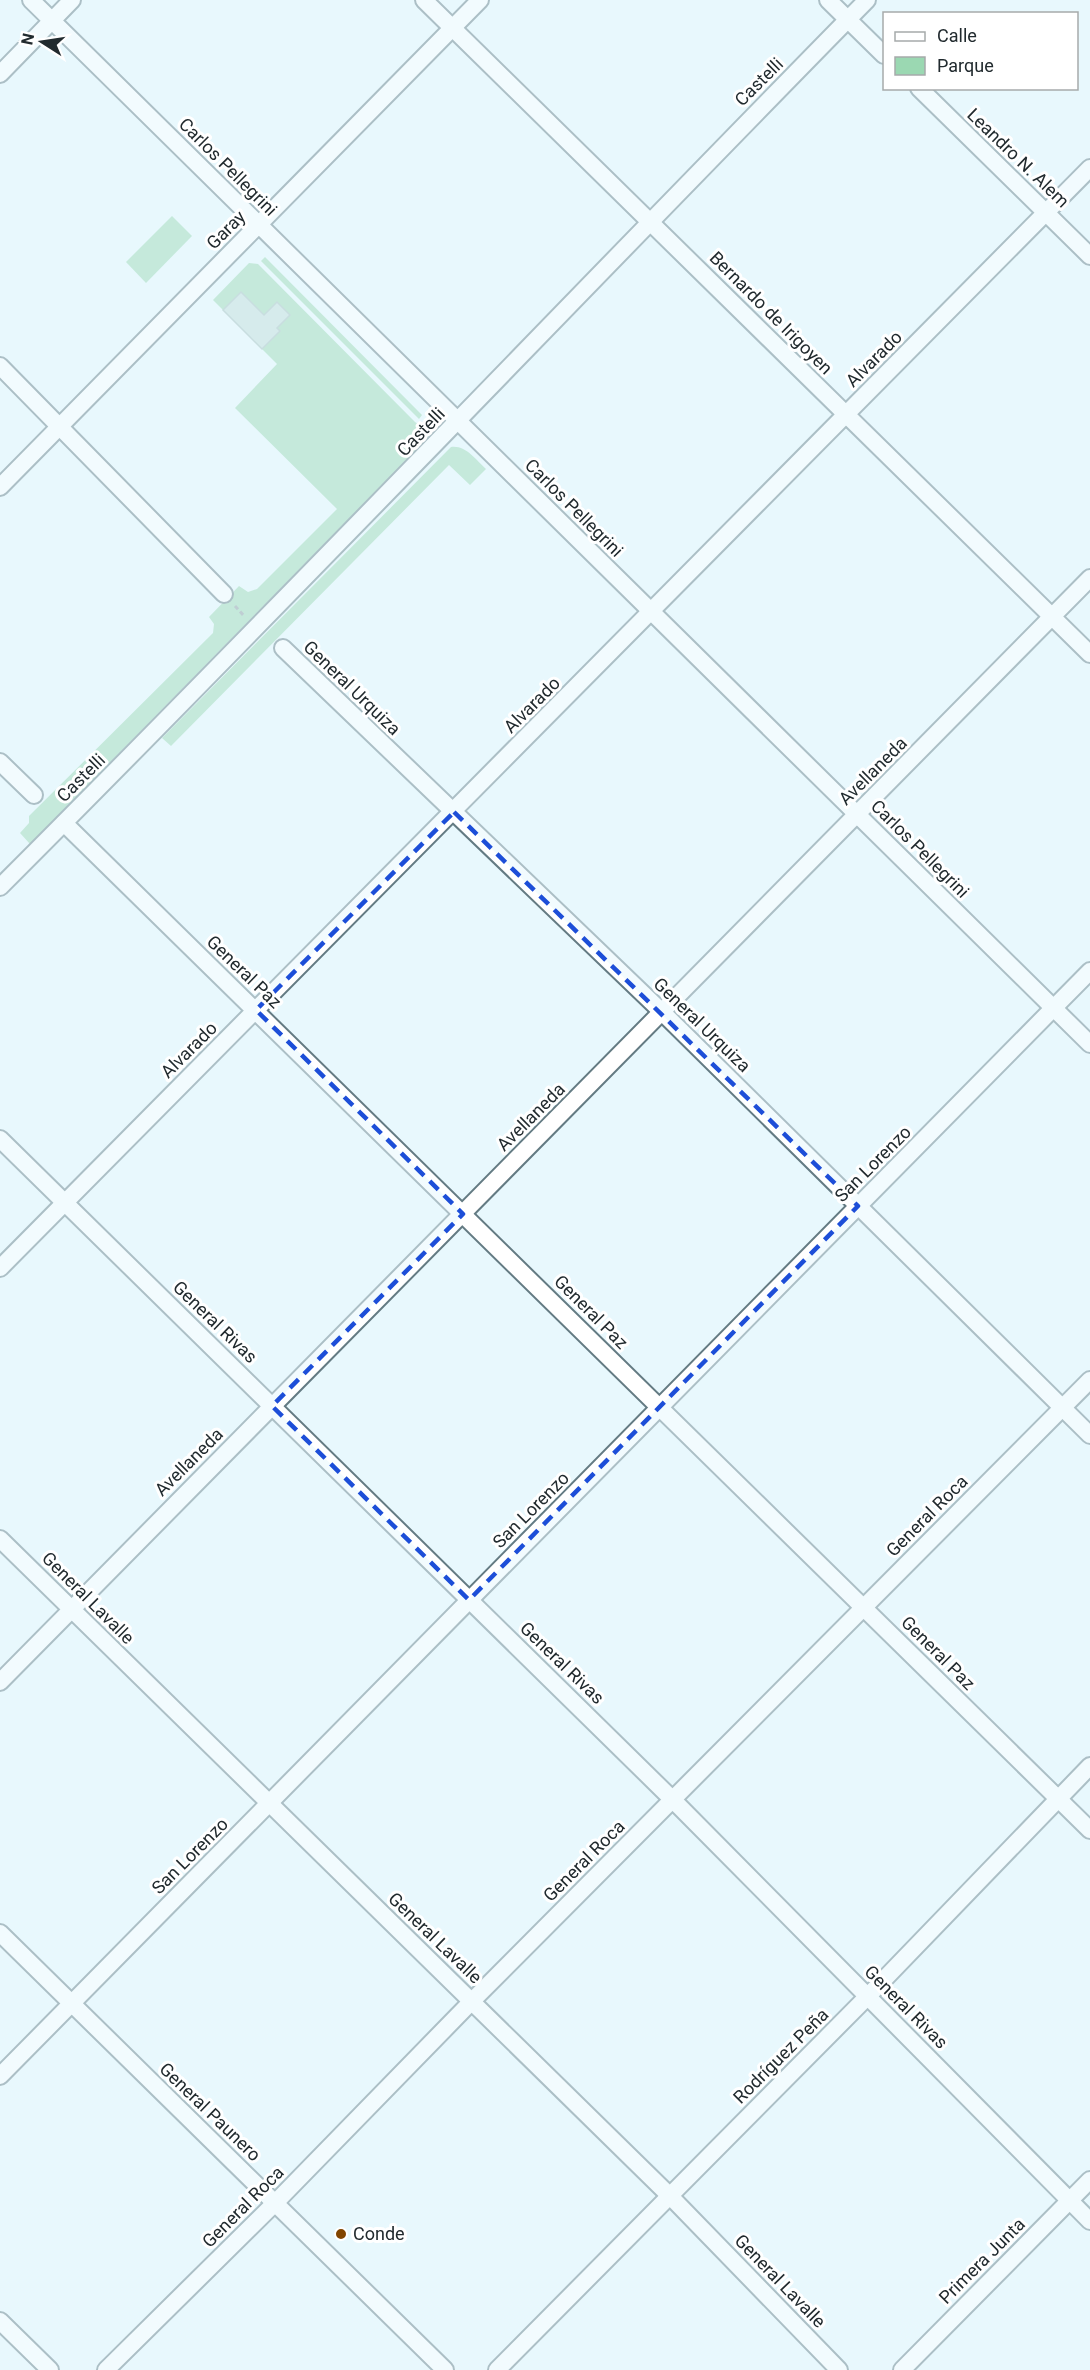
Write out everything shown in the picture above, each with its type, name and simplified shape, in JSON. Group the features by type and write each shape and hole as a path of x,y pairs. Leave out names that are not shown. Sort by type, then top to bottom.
{"street":[{"name":"Carlos Pellegrini","path":"30,0 1090,1044"},
{"path":"0,74 72,0"},
{"name":"Bernardo de Irigoyen","path":"424,0 1090,654"},
{"name":"Garay","path":"0,487 480,0"},
{"path":"828,0 883,53"},
{"name":"Castelli","path":"0,887 256,629 867,0"},
{"name":"Leandro N. Alem","path":"921,90 1090,256"},
{"name":"Alvarado","path":"0,1268 1090,168"},
{"path":"0,366 224,594"},
{"name":"Avellaneda","path":"0,1682 1090,578"},
{"name":"General Urquiza","path":"283,648 662,1012 1090,1435"},
{"path":"0,762 34,795"},
{"name":"General Paz","path":"64,823 1090,1830"},
{"name":"San Lorenzo","path":"0,2076 1090,971"},
{"name":"General Rivas","path":"0,1139 673,1800 1090,2221"},
{"name":"General Roca","path":"106,2370 275,2203 472,2001 1090,1380"},
{"name":"General Lavalle","path":"0,1539 670,2196 839,2370"},
{"name":"Rodríguez Peña","path":"496,2370 868,1996 1090,1766"},
{"name":"General Paunero","path":"0,1933 445,2370"},
{"name":"Primera Junta","path":"902,2370 1090,2180"},
{"path":"0,2321 50,2370"}],"path":[{"path":"224,594 256,629"}],"highlighted area":[{"path":"454,812 858,1206 469,1600 272,1406 463,1214 256,1010"}],"green space":[{"path":"172,216 192,236 146,283 126,262"},
{"path":"265,257 422,415 419,419 261,261"},
{"path":"249,263 258,264 415,422 432,434 30,844 20,833 29,823 29,816 213,633 214,624 209,617 239,586 248,592 257,589 337,509 235,408 277,364 213,300"},
{"path":"451,447 466,451 486,469 470,485 449,465 171,746 162,738"}],"building":[{"path":"241,292 264,315 277,302 290,315 277,328 280,331 262,349 223,310"}],"place":[{"name":"Conde","path":"341,2234"}]}
